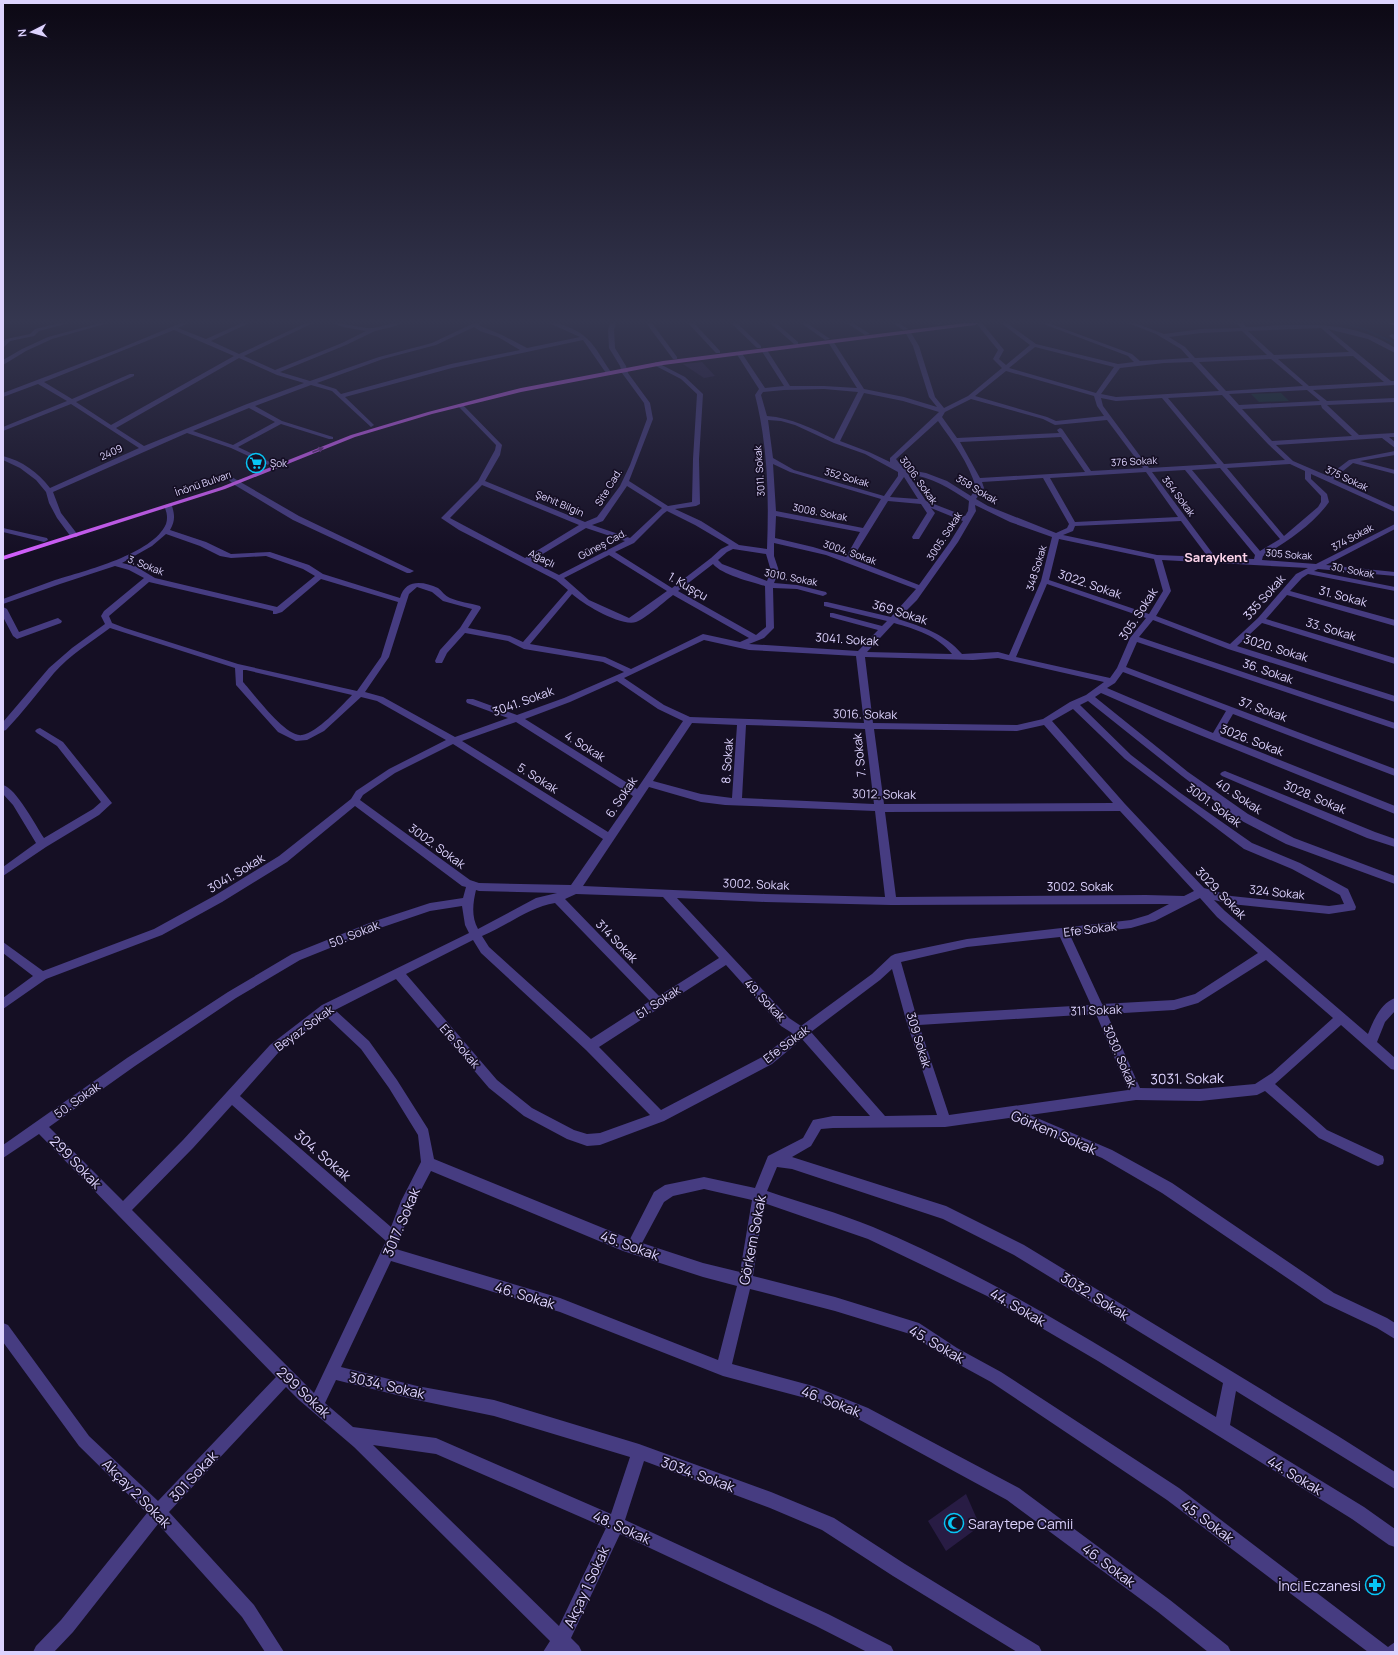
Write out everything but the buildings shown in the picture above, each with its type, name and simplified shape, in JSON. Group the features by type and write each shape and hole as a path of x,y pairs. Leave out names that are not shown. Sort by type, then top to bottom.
{"main road":[{"name":"İnönü Bulvarı","path":"3,558 204,488 232,480 268,463 331,438 371,425 466,400"},
{"name":"İnönü Bulvarı","path":"3,553 44,540 168,506 232,480 353,436 479,400"}],"street":[{"path":"110,428 160,400"},
{"name":"2409","path":"50,491 144,449 263,400"},
{"path":"345,400 371,425"},
{"name":"Site Cad.","path":"526,561 585,525 600,519 625,482 650,418 645,400"},
{"path":"667,508 696,504 696,459 700,400"},
{"name":"3011. Sokak","path":"739,646 756,639 770,628 771,618 768,602 769,585 775,571 770,556 772,540 772,513 769,459 764,418 759,400"},
{"path":"836,442 857,400"},
{"path":"905,400 941,414"},
{"path":"934,400 978,480"},
{"name":"3006. Sokak","path":"916,536 931,512 922,502 910,480 900,471 892,459 941,414 963,400"},
{"path":"984,400 1045,418 1055,423 1089,473"},
{"name":"364 Sokak","path":"1098,400 1100,406 1213,559"},
{"path":"1167,400 1284,540"},
{"name":"375 Sokak","path":"1231,400 1270,443 1291,462 1395,510"},
{"path":"1237,407 1387,400"},
{"path":"3,429 73,401 110,428 144,449"},
{"path":"1324,402 1324,407 1357,437"},
{"path":"249,405 280,422 331,438"},
{"path":"460,405 499,446 499,453 482,476 481,482"},
{"name":"358 Sokak","path":"764,418 782,419 866,453 900,471 934,477 945,482 985,508 1056,536"},
{"path":"1055,423 1109,418"},
{"path":"233,447 280,422"},
{"path":"187,431 233,447 268,463"},
{"path":"1270,443 1395,434"},
{"path":"955,440 1063,435"},
{"path":"1383,435 1395,446"},
{"path":"1328,480 1351,461 1362,458 1395,454"},
{"path":"3,458 17,462 32,471 50,491 51,499 72,533"},
{"name":"352 Sokak","path":"769,459 792,471 884,498 922,502 942,508 966,520"},
{"path":"1351,461 1395,472"},
{"name":"376 Sokak","path":"978,480 1291,462"},
{"path":"1187,468 1259,558 1284,540 1322,508 1325,502 1324,496 1308,479 1308,471"},
{"path":"848,560 863,530 884,498 901,476 900,471"},
{"path":"1045,476 1073,524"},
{"path":"232,480 296,518 410,571"},
{"name":"3005. Sokak","path":"860,654 914,598 954,542 972,511 972,499 977,495 980,488 978,480"},
{"name":"Ağaçlı","path":"481,482 445,518 559,578 586,602 628,621 634,620 672,591"},
{"name":"Şehit Bilgin","path":"481,482 585,525 631,541"},
{"path":"625,482 667,508 698,523 737,547"},
{"path":"168,506 171,515 170,523 165,531 203,544 222,554 231,556 267,554 306,567 320,576 402,602"},
{"name":"Güneş Cad.","path":"559,578 631,541 660,512 667,508"},
{"name":"3008. Sokak","path":"772,513 863,530"},
{"path":"1073,524 1184,519"},
{"path":"1056,536 1070,529 1073,524"},
{"name":"374 Sokak","path":"1318,567 1395,526"},
{"path":"3,530 44,540"},
{"name":"3. Sokak","path":"115,564 149,545 165,531"},
{"name":"348 Sokak","path":"1012,657 1045,581 1056,536 1157,557"},
{"name":"3004. Sokak","path":"772,540 790,543 848,560 920,588"},
{"path":"672,591 731,546 771,552"},
{"name":"1. Kuşçu","path":"609,552 672,591 756,639"},
{"name":"305 Sokak","path":"1157,557 1213,559 1259,558 1318,567 1395,574"},
{"name":"305. Sokak","path":"1112,681 1121,668 1134,638 1151,617 1167,591 1157,557"},
{"name":"3010. Sokak","path":"714,560 719,566 769,585 797,587 823,594"},
{"path":"3,602 57,582 115,564"},
{"name":"3. Sokak","path":"115,564 132,568 152,580 277,611 320,576"},
{"name":"335 Sokak","path":"1231,647 1261,620 1299,576 1318,567"},
{"name":"30. Sokak","path":"1307,572 1395,589"},
{"path":"3,728 52,670 75,650 109,625 105,616 107,613 149,578"},
{"name":"3022. Sokak","path":"1045,581 1151,617"},
{"path":"239,667 239,683 281,730 296,738 304,738 321,729 359,694 385,658 405,593 416,584 435,590 446,599 477,608 463,630 443,652 439,661"},
{"path":"524,646 573,590"},
{"name":"31. Sokak","path":"1285,592 1395,622"},
{"name":"369 Sokak","path":"827,604 915,627 938,637 949,645 959,656"},
{"path":"3,609 17,636 58,621"},
{"path":"834,615 884,629"},
{"name":"3020. Sokak","path":"1151,617 1231,647 1395,699"},
{"name":"33. Sokak","path":"1261,620 1395,661"},
{"name":"5. Sokak","path":"109,625 147,640 223,660 239,667 246,667 380,699 453,740 610,838"},
{"path":"463,630 510,639 524,646 605,660 631,672"},
{"name":"3041. Sokak","path":"3,1004 42,976 158,932 211,903 283,859 355,801 359,793 392,770 453,740 567,700 631,672 703,637 739,646 860,654 959,656 998,655 1112,681"},
{"name":"36. Sokak","path":"1134,638 1395,726"},
{"name":"7. Sokak","path":"860,654 878,808 891,900"},
{"name":"37. Sokak","path":"1121,668 1395,773"},
{"name":"3016. Sokak","path":"618,678 678,716 689,720 869,726 1017,728 1046,721 1073,704 1089,697 1112,681"},
{"name":"3026. Sokak","path":"1101,689 1168,719 1395,810"},
{"name":"40. Sokak","path":"1089,697 1185,774 1244,816 1290,841 1395,880"},
{"name":"4. Sokak","path":"470,701 517,718 640,795"},
{"name":"3001. Sokak","path":"1073,704 1128,757 1176,794 1248,846 1296,866 1344,892 1351,907"},
{"path":"1215,738 1232,710"},
{"name":"6. Sokak","path":"574,890 640,795 689,720"},
{"name":"3029. Sokak","path":"1046,721 1122,807 1222,914 1266,954 1395,1065"},
{"name":"8. Sokak","path":"737,802 742,722"},
{"path":"3,872 42,844 96,812 107,803 60,744 40,731"},
{"name":"3028. Sokak","path":"1225,774 1371,835 1395,843"},
{"name":"3012. Sokak","path":"647,783 701,798 737,802 878,808 1122,807"},
{"path":"3,788 16,802 42,844"},
{"name":"3002. Sokak","path":"355,801 466,883 479,887 765,898 891,900 1184,900"},
{"path":"472,885 468,901 470,925 485,950 590,1046 660,1117"},
{"name":"Beyaz Sokak","path":"123,1210 188,1144 274,1049 326,1009 476,934 493,927 540,902 557,898 574,890"},
{"name":"324 Sokak","path":"1202,892 1231,900 1314,909 1329,910 1351,907"},
{"name":"Efe Sokak","path":"398,973 493,1084 528,1112 548,1124 571,1135 587,1140 600,1139 660,1117 768,1060 802,1032 876,977 895,959 967,943 1130,924 1151,918 1202,892"},
{"name":"49. Sokak","path":"666,893 785,1022 802,1032 883,1122"},
{"name":"314 Sokak","path":"557,898 658,1002"},
{"name":"50. Sokak","path":"3,1152 131,1062 296,957 376,924 430,907 468,901"},
{"name":"3030. Sokak","path":"1062,932 1099,1009 1136,1094"},
{"path":"3,947 42,976"},
{"name":"311 Sokak","path":"912,1020 1004,1016 1174,1005 1198,998 1266,954"},
{"name":"51. Sokak","path":"590,1046 726,959"},
{"name":"309 Sokak","path":"895,959 912,1020 944,1121"},
{"path":"1370,1043 1380,1019 1395,1003"},
{"path":"326,1009 365,1045 393,1084 424,1133 428,1163"},
{"name":"3031. Sokak","path":"1008,1111 1136,1094 1208,1094 1257,1089 1276,1077 1341,1018"},
{"path":"1266,1084 1322,1134 1378,1160"},
{"name":"304. Sokak","path":"231,1096 393,1238"},
{"name":"Görkem Sokak","path":"722,1369 745,1282 760,1195 773,1160 807,1142 817,1124 833,1122 944,1121 1008,1111 1107,1154 1167,1188 1330,1298 1382,1323 1395,1332"},
{"name":"299 Sokak","path":"40,1126 286,1377 349,1434 557,1646 573,1652"},
{"name":"3032. Sokak","path":"773,1160 792,1163 946,1213 1020,1250 1333,1441 1395,1481"},
{"name":"3017. Sokak","path":"316,1405 388,1253 406,1206 428,1163"},
{"name":"45. Sokak","path":"428,1163 509,1198 633,1247 745,1282 835,1304 914,1328 952,1353 996,1377 1173,1494 1382,1652"},
{"name":"44. Sokak","path":"633,1247 659,1197 670,1190 704,1182 760,1195 870,1233 992,1292 1103,1356 1358,1513 1395,1539"},
{"name":"46. Sokak","path":"388,1253 560,1305 722,1369 813,1393 863,1413 1014,1494 1164,1606 1222,1652"},
{"name":"Akçay 2 Sokak","path":"3,1330 84,1440 158,1512 248,1611 275,1652"},
{"name":"3034. Sokak","path":"332,1371 346,1376 417,1393 494,1408 638,1452 771,1500 828,1524 899,1570 1033,1652"},
{"name":"301 Sokak","path":"42,1652 67,1626 158,1512 286,1377"},
{"path":"1221,1430 1232,1380"},
{"name":"48. Sokak","path":"349,1434 436,1446 616,1524 822,1620 886,1652"},
{"name":"Akçay 1 Sokak","path":"557,1646 616,1524 638,1452"}],"green space":[{"path":"1257,400 1289,401 1259,402"}],"place":[{"name":"Şok","path":"256,463"},
{"name":"Saraytepe Camii","path":"954,1523"},
{"name":"İnci Eczanesi","path":"1375,1585"}],"district":[{"name":"Saraykent","path":"1216,557"}]}
